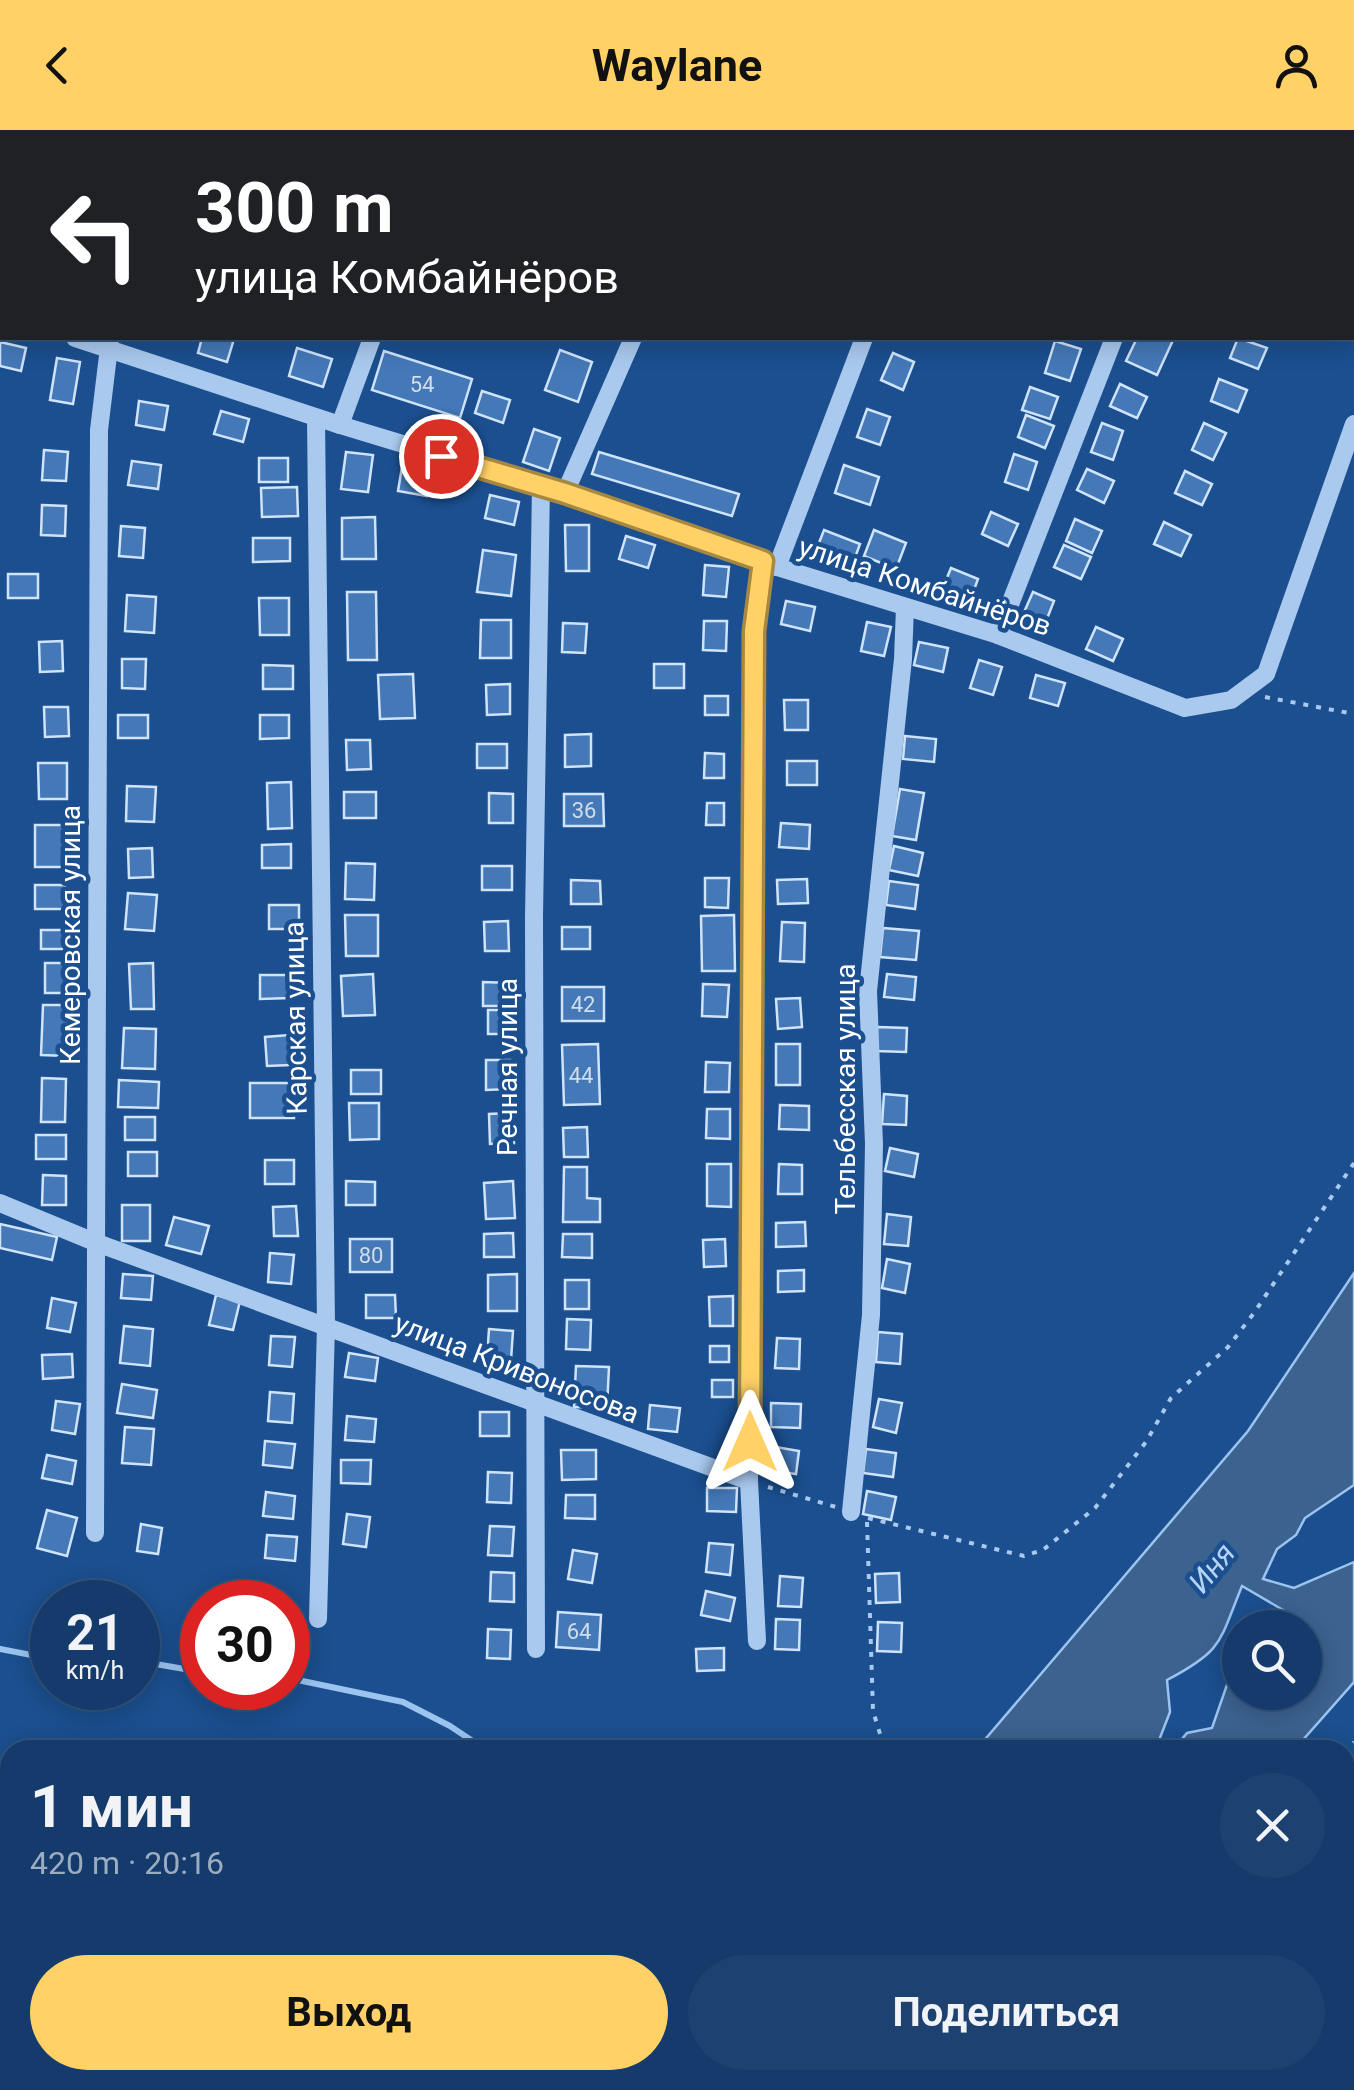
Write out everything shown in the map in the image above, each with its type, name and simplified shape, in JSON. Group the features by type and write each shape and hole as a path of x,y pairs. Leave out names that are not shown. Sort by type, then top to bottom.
{"street":[{"path":"340,425 371,340"},
{"path":"565,493 632,340"},
{"path":"758,1640 749,1481 754,631 770,564 863,340"},
{"path":"998,634 1113,340"},
{"name":"улица Комбайнёров","path":"109,342 316,418 565,493 770,564 998,634 1185,708 1231,700 1240,694"},
{"name":"Кемеровская улица","path":"95,1533 99,430 109,342"},
{"name":"Карская улица","path":"316,418 326,1326 318,1619"},
{"path":"1240,694 1266,674 1354,424"},
{"name":"Речная улица","path":"536,1649 534,936 541,486"},
{"name":"Тельбесская улица","path":"859,1515 871,1315 874,1144 868,991 903,660 905,607"},
{"name":"улица Кривоносова","path":"0,1204 97,1244 749,1481"}],"path":[{"path":"1240,694 1354,714"},
{"path":"749,1481 859,1515 1024,1556 1043,1550 1095,1508 1146,1442 1172,1398 1228,1347 1354,1163"},
{"path":"859,1515 873,1711 882,1740"}],"water":[{"name":"Иня","path":"1354,1273 1354,1485 1305,1518 1296,1535 1277,1549 1263,1579 1294,1588 1354,1562 1354,1682 1303,1740 1181,1740 1187,1733 1212,1728 1222,1699 1222,1710 1322,1710 1322,1610 1283,1610 1242,1586 1233,1610 1222,1610 1222,1633 1210,1652 1167,1680 1170,1712 1159,1740 985,1740 1248,1431"}],"building":[{"path":"201,340 234,340 227,362 198,353"},
{"path":"1136,340 1173,340 1157,375 1126,361"},
{"path":"1237,340 1267,348 1258,369 1230,358"},
{"path":"1055,341 1081,349 1070,381 1045,373"},
{"path":"0,342 26,348 21,371 0,366"},
{"path":"297,348 332,359 323,387 289,376"},
{"path":"560,350 592,362 578,402 545,390"},
{"path":"384,351 472,379 460,418 372,390"},
{"path":"893,353 914,362 903,390 881,380"},
{"path":"57,358 80,362 73,404 50,400"},
{"path":"1219,379 1247,390 1238,412 1211,401"},
{"path":"1120,384 1147,397 1137,418 1110,406"},
{"path":"1030,387 1058,397 1050,419 1022,410"},
{"path":"482,391 510,400 503,423 475,413"},
{"path":"139,401 168,406 164,430 136,425"},
{"path":"867,409 890,417 880,445 857,437"},
{"path":"221,411 249,419 243,442 214,434"},
{"path":"1026,415 1054,426 1045,448 1018,437"},
{"path":"1102,423 1123,431 1113,460 1091,452"},
{"path":"1204,423 1226,433 1213,460 1192,450"},
{"path":"534,429 560,438 549,471 523,462"},
{"path":"44,450 68,452 66,481 42,480"},
{"path":"346,452 373,455 368,492 341,489"},
{"path":"599,452 739,494 732,516 592,474"},
{"path":"1014,454 1037,462 1028,490 1005,482"},
{"path":"404,455 432,460 427,496 398,491"},
{"path":"259,458 288,458 288,482 259,482"},
{"path":"132,461 161,465 158,489 128,485"},
{"path":"844,465 879,477 870,505 835,493"},
{"path":"1087,469 1114,481 1104,503 1077,490"},
{"path":"1185,471 1212,484 1202,505 1175,493"},
{"path":"297,487 298,516 262,517 261,488"},
{"path":"490,495 519,502 514,525 485,518"},
{"path":"42,505 66,506 65,536 41,535"},
{"path":"991,512 1018,524 1008,546 982,534"},
{"path":"375,517 376,559 342,559 342,518"},
{"path":"1075,519 1102,531 1092,553 1066,541"},
{"path":"1164,522 1191,535 1181,556 1154,544"},
{"path":"565,525 589,525 589,571 566,571"},
{"path":"121,526 145,528 143,558 119,556"},
{"path":"824,530 860,544 852,566 815,553"},
{"path":"874,530 906,543 896,569 864,556"},
{"path":"626,536 655,545 648,568 619,559"},
{"path":"253,538 290,538 290,561 253,562"},
{"path":"1064,545 1091,557 1081,579 1054,567"},
{"path":"483,550 516,555 511,596 477,592"},
{"path":"705,565 729,567 726,597 703,595"},
{"path":"951,568 978,579 970,601 942,590"},
{"path":"8,574 38,574 38,598 8,598"},
{"path":"347,592 376,592 377,660 348,660"},
{"path":"1033,592 1054,601 1043,629 1021,619"},
{"path":"127,595 156,597 154,633 125,631"},
{"path":"259,598 289,598 289,635 260,635"},
{"path":"786,601 815,607 810,631 781,624"},
{"path":"481,620 511,620 511,658 480,658"},
{"path":"704,621 727,621 726,651 703,650"},
{"path":"867,622 891,627 884,656 861,651"},
{"path":"563,623 587,624 585,653 562,652"},
{"path":"1096,627 1123,639 1113,661 1086,649"},
{"path":"62,641 63,671 40,672 39,642"},
{"path":"919,642 948,648 943,672 914,665"},
{"path":"122,659 146,659 145,689 122,688"},
{"path":"979,660 1002,667 993,695 970,688"},
{"path":"654,664 684,664 684,688 654,688"},
{"path":"263,665 293,666 293,689 263,689"},
{"path":"413,674 415,718 380,719 378,675"},
{"path":"1036,675 1065,683 1058,706 1030,698"},
{"path":"510,684 510,714 487,715 486,685"},
{"path":"705,696 728,696 728,715 705,715"},
{"path":"784,700 808,700 808,730 785,730"},
{"path":"44,707 68,707 69,736 45,737"},
{"path":"118,715 148,715 148,738 118,738"},
{"path":"260,715 289,715 289,738 260,739"},
{"path":"591,734 591,766 565,767 565,735"},
{"path":"905,736 936,739 934,762 903,759"},
{"path":"346,740 370,740 371,769 347,770"},
{"path":"477,744 507,744 507,768 477,768"},
{"path":"705,753 724,754 724,778 704,778"},
{"path":"787,761 817,761 817,785 787,785"},
{"path":"38,763 67,763 67,799 39,799"},
{"path":"291,782 292,828 268,829 267,783"},
{"path":"127,786 156,787 154,822 126,821"},
{"path":"900,789 924,793 916,840 892,836"},
{"path":"344,792 376,792 376,818 344,818"},
{"path":"489,793 513,794 513,823 489,823"},
{"path":"564,794 603,794 604,826 564,826"},
{"path":"707,803 724,803 724,825 706,825"},
{"path":"781,823 810,825 809,849 779,847"},
{"path":"35,825 69,825 69,867 35,867"},
{"path":"291,844 291,868 262,868 262,845"},
{"path":"894,846 923,853 918,876 889,870"},
{"path":"152,848 153,877 129,878 128,849"},
{"path":"346,863 375,864 374,900 345,899"},
{"path":"482,866 512,866 512,890 482,890"},
{"path":"705,878 729,878 728,908 705,907"},
{"path":"807,879 808,903 778,904 777,880"},
{"path":"571,880 600,881 601,904 571,904"},
{"path":"889,881 918,885 915,909 886,905"},
{"path":"35,885 65,885 65,909 35,909"},
{"path":"128,893 157,895 154,931 125,929"},
{"path":"269,905 299,905 299,929 269,929"},
{"path":"345,915 378,915 378,956 346,956"},
{"path":"734,915 735,971 702,971 701,916"},
{"path":"508,921 509,951 485,951 484,922"},
{"path":"782,922 805,923 804,962 780,961"},
{"path":"562,927 590,927 590,949 562,949"},
{"path":"883,928 919,931 916,960 880,957"},
{"path":"41,930 65,930 65,949 41,949"},
{"path":"45,963 69,963 69,993 45,993"},
{"path":"153,963 154,1009 131,1009 129,964"},
{"path":"373,974 375,1015 343,1016 341,976"},
{"path":"887,974 916,977 914,1000 884,997"},
{"path":"260,975 290,975 290,998 260,999"},
{"path":"483,982 513,983 513,1006 483,1006"},
{"path":"703,984 729,985 727,1017 702,1016"},
{"path":"562,987 604,987 604,1021 562,1021"},
{"path":"800,998 802,1027 778,1029 776,999"},
{"path":"43,1005 68,1005 67,1056 41,1055"},
{"path":"488,1010 515,1010 515,1034 488,1034"},
{"path":"877,1027 907,1028 906,1052 876,1051"},
{"path":"124,1028 156,1029 155,1069 122,1068"},
{"path":"289,1035 291,1065 267,1066 265,1037"},
{"path":"598,1044 600,1104 564,1105 562,1045"},
{"path":"776,1044 800,1044 800,1085 776,1085"},
{"path":"486,1060 510,1060 510,1089 486,1090"},
{"path":"706,1062 730,1063 729,1092 705,1092"},
{"path":"351,1070 381,1070 381,1094 351,1094"},
{"path":"42,1078 66,1079 65,1122 41,1122"},
{"path":"119,1080 159,1082 158,1108 118,1107"},
{"path":"250,1083 294,1083 294,1118 250,1118"},
{"path":"884,1094 907,1096 906,1125 882,1124"},
{"path":"349,1103 379,1103 379,1139 350,1140"},
{"path":"780,1105 809,1106 809,1130 779,1129"},
{"path":"707,1109 730,1109 730,1139 706,1138"},
{"path":"512,1113 514,1143 490,1144 489,1114"},
{"path":"125,1117 155,1117 155,1140 125,1140"},
{"path":"587,1127 588,1157 564,1157 563,1128"},
{"path":"36,1135 66,1135 66,1159 36,1159"},
{"path":"890,1148 918,1154 914,1177 885,1171"},
{"path":"128,1152 157,1152 157,1176 128,1176"},
{"path":"265,1160 294,1160 294,1184 265,1184"},
{"path":"707,1164 731,1164 731,1207 707,1206"},
{"path":"779,1164 802,1165 802,1194 778,1194"},
{"path":"564,1167 587,1167 587,1198 600,1199 600,1222 563,1222"},
{"path":"43,1175 66,1176 66,1205 42,1205"},
{"path":"346,1181 375,1182 375,1205 346,1205"},
{"path":"513,1181 515,1218 486,1219 484,1183"},
{"path":"122,1205 150,1205 150,1241 122,1241"},
{"path":"296,1206 298,1236 274,1236 273,1207"},
{"path":"887,1214 911,1217 908,1246 884,1244"},
{"path":"174,1217 209,1226 201,1254 166,1245"},
{"path":"805,1222 806,1246 776,1247 776,1223"},
{"path":"0,1224 57,1237 52,1260 0,1248"},
{"path":"513,1233 514,1257 484,1257 484,1234"},
{"path":"563,1234 592,1234 592,1258 562,1257"},
{"path":"350,1239 392,1239 392,1272 350,1272"},
{"path":"725,1239 726,1266 704,1267 703,1240"},
{"path":"270,1253 294,1255 291,1284 268,1282"},
{"path":"887,1259 910,1264 905,1293 882,1288"},
{"path":"804,1270 804,1291 778,1292 778,1271"},
{"path":"123,1274 153,1276 151,1300 121,1298"},
{"path":"517,1274 517,1311 488,1311 488,1275"},
{"path":"565,1280 589,1280 589,1309 565,1309"},
{"path":"216,1295 240,1301 233,1330 209,1325"},
{"path":"366,1295 395,1295 396,1318 366,1318"},
{"path":"733,1296 733,1326 710,1326 709,1297"},
{"path":"52,1298 76,1303 70,1332 47,1328"},
{"path":"567,1319 591,1320 590,1350 566,1349"},
{"path":"124,1326 153,1329 150,1366 120,1363"},
{"path":"489,1329 513,1331 511,1360 487,1358"},
{"path":"878,1332 902,1334 900,1364 876,1362"},
{"path":"271,1336 295,1337 292,1367 269,1365"},
{"path":"777,1338 800,1339 799,1369 775,1368"},
{"path":"710,1346 729,1346 729,1362 710,1362"},
{"path":"349,1353 378,1358 375,1381 345,1377"},
{"path":"72,1354 73,1377 43,1379 42,1355"},
{"path":"576,1366 609,1367 607,1408 574,1407"},
{"path":"712,1380 733,1380 733,1397 712,1397"},
{"path":"122,1384 157,1390 153,1418 117,1413"},
{"path":"270,1392 294,1394 292,1423 268,1421"},
{"path":"879,1399 902,1403 896,1433 873,1427"},
{"path":"56,1401 80,1404 75,1434 52,1430"},
{"path":"771,1403 801,1404 800,1428 771,1427"},
{"path":"650,1405 680,1408 677,1432 648,1429"},
{"path":"480,1412 509,1412 509,1436 480,1436"},
{"path":"347,1416 376,1419 374,1442 345,1440"},
{"path":"125,1427 154,1429 151,1465 122,1463"},
{"path":"265,1441 295,1444 292,1468 263,1465"},
{"path":"770,1446 799,1451 796,1474 767,1470"},
{"path":"866,1449 896,1453 893,1477 863,1473"},
{"path":"561,1450 596,1450 596,1479 562,1480"},
{"path":"47,1455 76,1461 72,1484 42,1478"},
{"path":"341,1460 371,1460 370,1484 341,1483"},
{"path":"488,1472 512,1473 511,1503 487,1502"},
{"path":"707,1488 737,1488 736,1512 707,1511"},
{"path":"867,1491 896,1497 891,1520 863,1514"},
{"path":"266,1492 295,1496 293,1519 263,1516"},
{"path":"566,1495 595,1495 595,1519 565,1518"},
{"path":"47,1510 77,1518 67,1556 37,1548"},
{"path":"347,1514 370,1517 366,1547 343,1544"},
{"path":"141,1524 162,1528 158,1554 137,1551"},
{"path":"490,1526 514,1527 512,1556 488,1555"},
{"path":"267,1535 297,1537 295,1561 265,1558"},
{"path":"709,1543 733,1545 730,1575 706,1572"},
{"path":"573,1550 597,1554 592,1583 568,1579"},
{"path":"491,1572 514,1573 514,1602 490,1601"},
{"path":"899,1573 900,1602 876,1603 875,1574"},
{"path":"780,1576 803,1578 801,1607 778,1606"},
{"path":"706,1591 735,1598 730,1621 701,1615"},
{"path":"558,1612 601,1615 599,1650 556,1647"},
{"path":"776,1619 800,1620 799,1650 775,1649"},
{"path":"878,1622 902,1623 901,1652 877,1651"},
{"path":"488,1629 511,1630 510,1659 487,1658"},
{"path":"724,1648 724,1670 697,1671 696,1649"}],"waterway":[{"path":"0,1649 30,1655"},
{"path":"160,1665 180,1668"},
{"path":"310,1683 403,1702 471,1740"}],"route":[{"path":"441,456 565,493 763,561 754,631 750,1442"}]}
